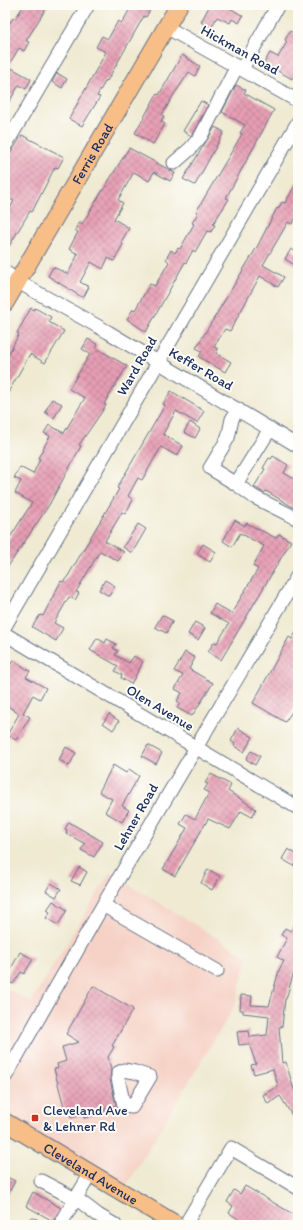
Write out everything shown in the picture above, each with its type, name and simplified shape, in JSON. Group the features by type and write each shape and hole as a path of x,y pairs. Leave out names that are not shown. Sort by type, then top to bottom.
{"main road":[{"name":"Ferris Road","path":"5,303 11,276 179,5"},
{"name":"Cleveland Avenue","path":"5,1122 177,1225"}],"street":[{"path":"5,146 88,5"},
{"path":"174,163 201,136 278,5"},
{"name":"Hickman Road","path":"166,27 298,101"},
{"name":"Ward Road","path":"5,626 298,122"},
{"name":"Keffer Road","path":"11,276 238,409 298,446"},
{"path":"238,409 232,419 228,438 210,468 254,497 298,519"},
{"path":"236,484 270,429"},
{"name":"Lehner Road","path":"5,1077 103,905 298,575"},
{"name":"Olen Avenue","path":"5,634 298,808"},
{"path":"103,905 217,971"},
{"path":"185,1225 231,1148 298,1188"},
{"path":"60,1225 91,1173"},
{"path":"41,1181 75,1199 115,1225"}],"shaded area":[{"path":"110,873 248,957 235,1005 122,1193 5,1135 5,988 31,1002"}],"building":[{"path":"24,5 48,5 26,41 29,42 24,51 19,48 8,66 31,79 26,89 19,85 5,109 5,31 13,18 15,19"},
{"path":"132,5 153,5 146,17 144,16 107,81 106,80 97,96 100,97 82,126 69,119 106,52 96,47 102,36 108,39 118,21 122,23"},
{"path":"210,5 231,5 230,8 243,16 239,23 232,19 230,23 217,17 211,28 201,22"},
{"path":"290,31 298,36 298,68 292,79 264,63 270,53 278,57 287,42 285,40"},
{"path":"182,55 200,66 195,76 189,72 173,96 162,115 164,116 161,121 165,124 153,144 135,133 157,94 159,95"},
{"path":"57,73 67,79 62,88 52,82"},
{"path":"236,85 246,90 244,93 274,110 226,198 229,199 213,224 215,225 211,232 207,231 195,252 193,250 186,263 185,262 146,332 127,319 133,309 135,310 150,284 155,286 169,262 166,259 171,250 175,253 178,248 180,249 194,224 192,223 198,213 196,212 242,134 240,133 245,125 222,112"},
{"path":"201,101 208,105 191,136 183,131"},
{"path":"215,127 224,132 195,185 183,179"},
{"path":"22,135 64,157 58,168 55,167 32,212 30,211 5,253 5,217 14,201 8,198 10,193 5,190 5,162"},
{"path":"129,148 175,173 170,181 154,172 149,181 134,172 118,200 123,203 114,219 129,228 121,242 123,244 114,261 108,258 103,269 91,262 80,282 89,287 83,298 48,276 53,267 68,274 78,254 69,249 78,232 75,230 79,222 82,224"},
{"path":"298,180 298,214 292,224 288,222 263,265 284,277 278,287 260,276 230,331 225,329 214,347 218,349 216,353 231,362 225,372 199,357 202,351 196,348 257,247 277,208 278,209 282,202 285,203"},
{"path":"291,249 298,253 298,267 285,259"},
{"path":"31,308 34,310 35,308 51,317 49,322 64,331 45,363 30,354 5,398 5,361 19,334 17,333"},
{"path":"88,339 98,345 96,348 127,366 104,404 106,405 79,445 81,446 49,505 5,571 5,545 32,503 15,493 21,481 14,478 20,467 33,474 40,459 38,458 50,436 44,433 49,425 64,433 85,398 69,389 90,354 82,349"},
{"path":"171,391 204,411 197,423 176,411 163,434 183,446 177,456 161,447 142,480 138,478 128,496 133,500 125,514 122,512 105,541 124,552 118,561 100,551 76,592 79,593 75,600 69,597 54,623 63,628 56,641 32,627 40,615 43,616 61,581 63,582 68,576 119,489 117,488 165,405 163,404"},
{"path":"52,399 62,404 54,418 45,412"},
{"path":"190,422 200,429 195,438 184,432"},
{"path":"273,456 288,465 284,473 298,481 298,510 266,491 264,493 254,487 265,469 263,468 269,458 271,459"},
{"path":"235,520 245,526 246,523 276,538 279,534 291,541 221,660 208,652 214,642 217,643 229,624 210,613 215,604 231,614 258,569 253,566 264,546 240,533 232,547 223,541"},
{"path":"138,524 146,529 132,553 123,547"},
{"path":"203,544 216,552 210,562 197,554"},
{"path":"105,580 115,586 109,596 99,590"},
{"path":"162,615 173,621 166,633 155,627"},
{"path":"195,622 205,628 198,640 188,634"},
{"path":"298,629 298,703 285,722 253,703 289,637 292,639"},
{"path":"97,638 105,643 107,639 116,644 113,648 118,651 115,655 129,663 134,656 143,662 131,684 121,678 122,675 115,671 118,666 90,650"},
{"path":"185,652 195,658 189,669 213,683 192,716 177,708 180,703 177,701 182,693 175,689 183,675 174,671"},
{"path":"13,660 30,671 26,677 46,688 40,699 33,695 23,713 30,717 16,740 7,735 19,714 5,704 5,675"},
{"path":"109,714 119,721 113,730 103,723"},
{"path":"238,728 253,737 244,752 234,746 235,744 231,741"},
{"path":"148,745 162,753 156,764 142,756"},
{"path":"66,747 76,753 69,766 59,760"},
{"path":"251,751 260,756 255,765 246,759"},
{"path":"113,765 126,773 129,769 139,776 122,806 129,810 122,822 105,812 112,799 99,792"},
{"path":"211,774 231,785 228,791 256,809 252,817 241,811 230,829 208,819 175,876 163,869 187,828 180,824 186,814 195,819 209,793 204,790 208,784 205,783"},
{"path":"69,822 103,842 94,857 81,850 85,844 66,833 67,830 65,829"},
{"path":"288,849 298,855 298,860 294,866 282,859"},
{"path":"79,867 87,872 80,885 71,881"},
{"path":"208,869 220,876 212,890 201,883"},
{"path":"51,883 61,889 56,897 46,891"},
{"path":"53,901 67,910 58,925 46,918 50,912 47,910"},
{"path":"298,920 298,965 285,999 282,1027 279,1027 282,1063 286,1062 293,1087 298,1095 298,1125 280,1096 268,1104 263,1095 278,1086 273,1069 254,1074 251,1065 256,1064 249,1044 239,1045 237,1032 249,1031 250,1037 267,1035 269,1016 243,1013 243,1010 240,1010 241,995 252,996 251,1005 269,1006 279,970 284,961 277,957 287,938 281,935 285,928 291,931"},
{"path":"20,952 33,959 24,974 21,972 13,984 5,980"},
{"path":"93,986 133,1009 112,1046 114,1047 108,1057 111,1069 110,1080 116,1105 104,1109 105,1112 84,1118 83,1114 71,1118 70,1113 66,1114 54,1069 58,1068 57,1064 66,1061 62,1047 79,1042 66,1034"},
{"path":"5,1176 15,1181 5,1200"},
{"path":"245,1186 298,1217 298,1225 248,1225 229,1213 233,1206 227,1202 234,1190 240,1194"},
{"path":"33,1192 61,1208 53,1221 26,1206"}],"place":[{"name":"Cleveland Ave & Lehner Rd","path":"35,1118"}]}
